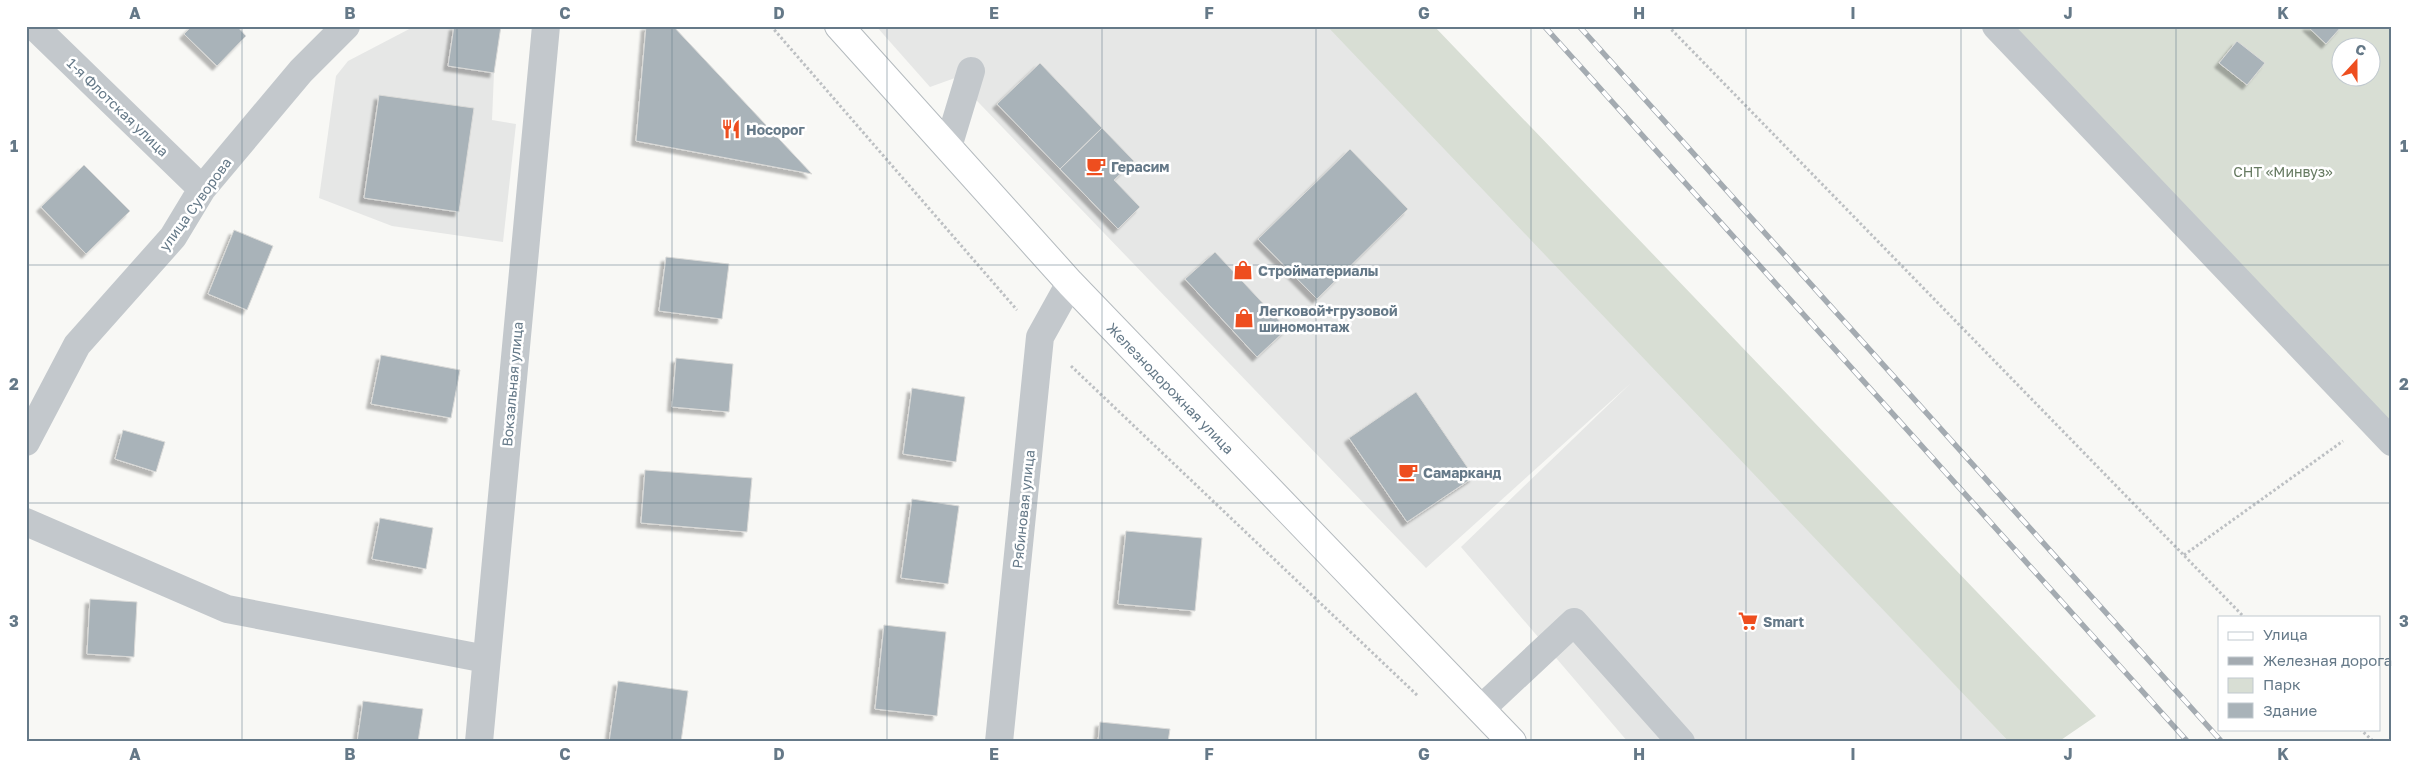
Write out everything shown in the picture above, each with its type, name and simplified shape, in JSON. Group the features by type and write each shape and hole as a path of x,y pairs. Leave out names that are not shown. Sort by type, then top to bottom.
{"main road":[{"name":"Железнодорожная улица","path":"839,26 1070,283 1481,710 1504,737"}],"street":[{"name":"1-я Флотская улица","path":"34,26 202,189"},
{"name":"улица Суворова","path":"26,442 77,345 173,237 202,189 301,72 346,26"},
{"name":"Вокзальная улица","path":"479,742 546,26"},
{"path":"1996,26 2385,431"},
{"path":"948,147 971,71"},
{"name":"Рябиновая улица","path":"999,742 1040,336 1070,283"},
{"path":"26,522 227,610 486,659"},
{"path":"1481,710 1574,622 1681,742"}],"path":[{"path":"771,26 1040,336 1422,700"},
{"path":"1668,26 2243,616"},
{"path":"2184,555 2385,431"},
{"path":"2361,730 2374,742"}],"shaded area":[{"path":"415,26 501,26 494,73 492,120 516,124 503,242 392,226 319,198 336,76 348,61"},
{"path":"876,26 1331,26 2009,742 1628,742 1461,547 1631,383 1426,568 955,78 930,87"}],"green space":[{"path":"1327,26 1434,26 2096,716 2058,742 2009,742"},
{"name":"СНТ «Минвуз»","path":"1997,26 2392,26 2392,442"}],"building":[{"path":"192,26 237,26 246,36 217,66 184,34"},
{"path":"454,26 501,26 494,73 448,66"},
{"path":"646,26 673,26 812,174 636,141"},
{"path":"2307,26 2342,26 2326,44"},
{"path":"2237,41 2265,63 2247,85 2219,63"},
{"path":"1040,63 1102,128 1060,169 997,104"},
{"path":"379,95 474,108 459,212 364,198"},
{"path":"1102,128 1134,161 1114,180 1140,207 1118,229 1060,169"},
{"path":"1350,149 1408,209 1317,299 1258,239"},
{"path":"84,165 130,211 86,254 41,207"},
{"path":"234,230 273,246 247,310 208,294"},
{"path":"1215,252 1287,329 1257,357 1185,279"},
{"path":"666,257 729,264 722,319 659,311"},
{"path":"381,355 460,370 451,418 371,404"},
{"path":"676,358 733,364 729,412 672,407"},
{"path":"912,388 965,397 956,462 903,454"},
{"path":"1416,392 1474,477 1407,522 1349,438"},
{"path":"123,430 165,442 156,472 115,459"},
{"path":"645,470 752,478 747,532 641,523"},
{"path":"912,499 959,506 948,584 901,578"},
{"path":"380,518 433,528 426,569 372,559"},
{"path":"1126,531 1202,538 1195,611 1118,604"},
{"path":"90,599 137,602 134,657 87,654"},
{"path":"884,625 946,632 937,716 875,709"},
{"path":"618,681 688,691 681,742 609,742"},
{"path":"363,701 423,709 418,742 357,742"},
{"path":"1100,722 1170,729 1168,742 1098,742"}],"railway":[{"path":"1544,26 2188,742"},
{"path":"1579,26 2222,742"}],"place":[{"name":"Носорог","path":"731,129"},
{"name":"Герасим","path":"1096,166"},
{"name":"Стройматериалы","path":"1243,270"},
{"name":"Легковой+грузовой шиномонтаж","path":"1244,318"},
{"name":"Самарканд","path":"1408,472"},
{"name":"Smart","path":"1748,621"}]}
